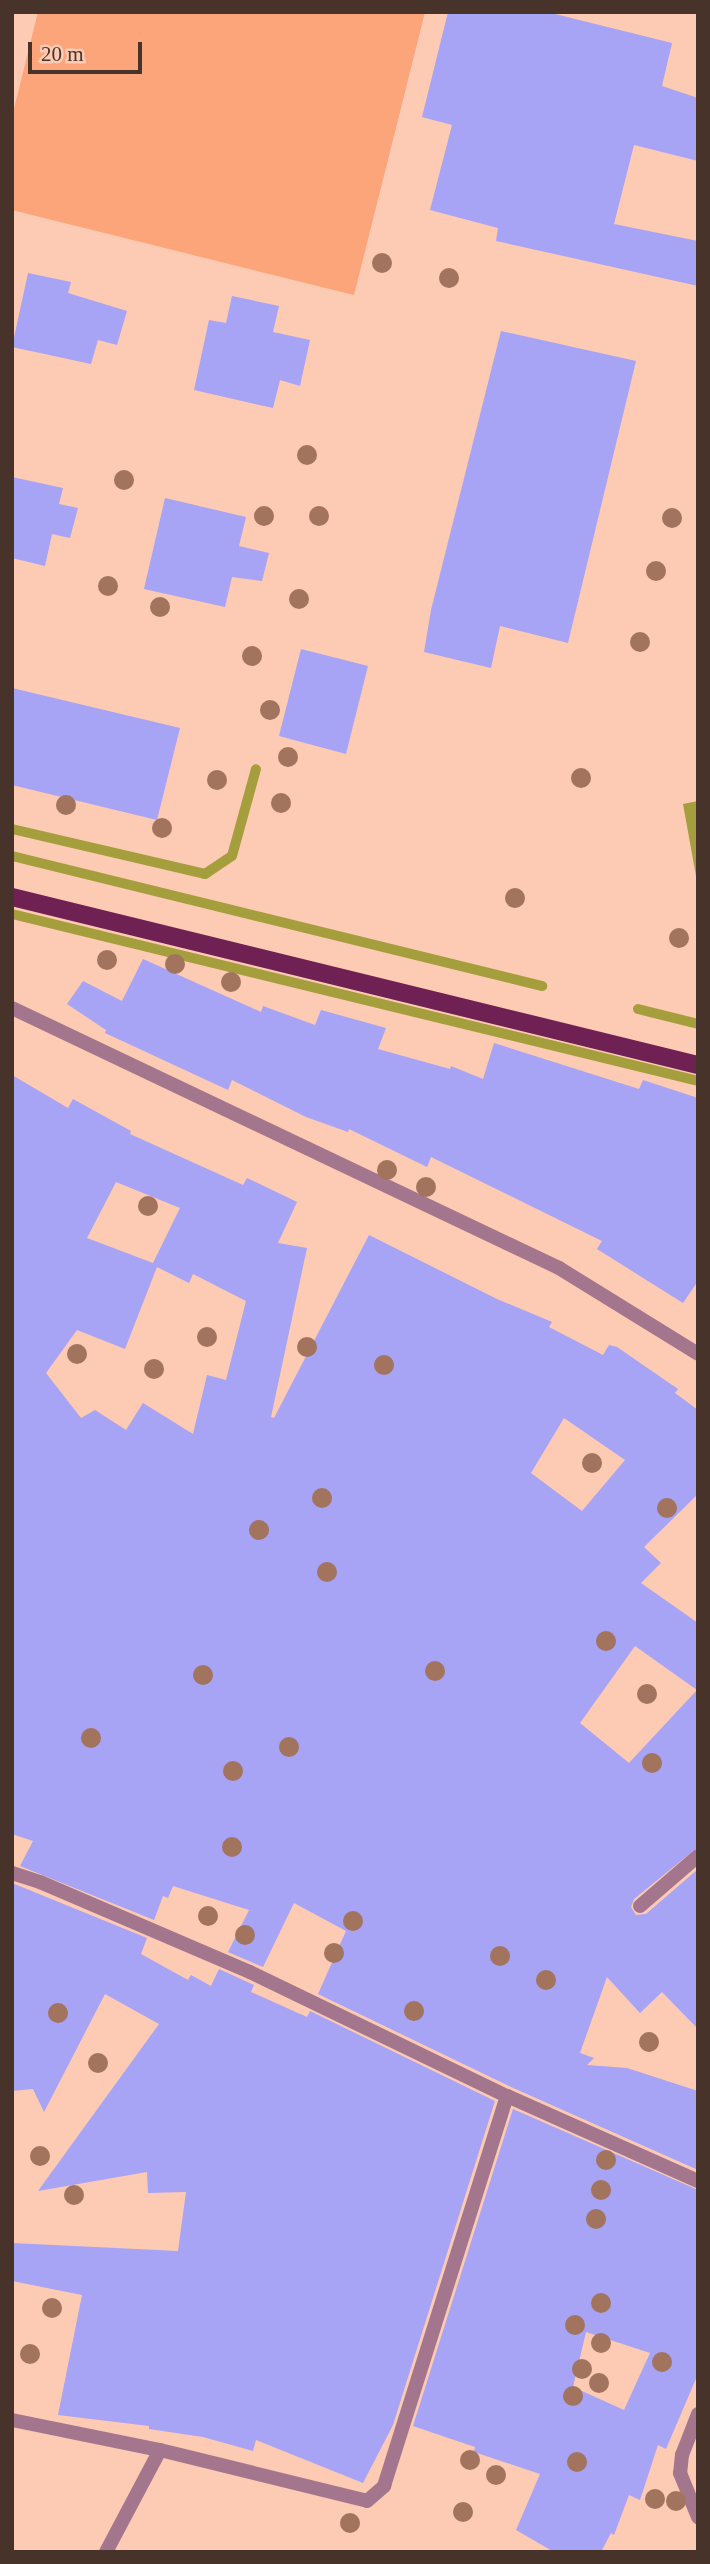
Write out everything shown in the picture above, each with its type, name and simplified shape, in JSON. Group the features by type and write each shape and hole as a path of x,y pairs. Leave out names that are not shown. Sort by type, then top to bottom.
{"main road":[{"path":"12,897 698,1066"}],"street":[{"path":"12,1008 559,1268 698,1354"},
{"path":"640,1906 698,1856"},
{"path":"12,1873 250,1972 507,2096 698,2181"},
{"path":"12,2420 160,2450 367,2501 384,2486 507,2096"},
{"path":"698,2414 682,2455 680,2473 698,2517"},
{"path":"106,2552 160,2450"}],"shaded area":[{"path":"38,12 425,12 354,295 12,210 12,117"},
{"path":"698,801 698,887 683,804"}],"building":[{"path":"448,12 547,12 672,43 662,86 698,98 698,161 634,145 614,224 698,241 698,286 496,241 498,228 430,210 452,125 422,117"},
{"path":"28,273 71,282 68,293 127,311 117,345 98,340 91,364 12,347"},
{"path":"232,296 279,306 273,332 310,340 300,386 280,380 273,408 194,390 209,320 226,323"},
{"path":"501,331 636,361 568,643 500,626 491,668 424,652 431,610"},
{"path":"12,477 63,488 59,504 78,508 70,538 52,534 45,566 12,558"},
{"path":"165,498 246,517 239,546 269,553 262,581 232,577 225,607 144,589"},
{"path":"301,649 368,666 346,754 279,736"},
{"path":"12,688 180,728 157,820 12,785"},
{"path":"143,959 261,1012 263,1006 315,1025 321,1010 386,1028 378,1049 450,1069 451,1066 483,1079 494,1043 639,1089 643,1080 698,1098 698,1281 683,1303 597,1249 602,1241 431,1157 427,1167 349,1129 348,1132 306,1117 232,1080 228,1090 105,1033 106,1030 67,1004 83,981 122,1001"},
{"path":"12,1075 68,1108 73,1099 131,1131 130,1134 243,1185 247,1178 297,1202 278,1243 307,1248 271,1417 274,1418 369,1235 497,1299 552,1322 549,1327 603,1355 609,1345 617,1347 678,1389 675,1393 698,1410 698,1494 644,1547 661,1563 641,1583 698,1623 698,1847 634,1899 631,1907 636,1915 646,1914 698,1869 698,2029 662,1992 640,2013 607,1977 580,2053 594,2058 587,2065 627,2068 698,2091 698,2170 511,2087 318,1994 346,1931 294,1903 263,1967 228,1952 249,1910 173,1886 168,1898 163,1896 154,1920 20,1866 33,1841 12,1834","holes":["116,1182 180,1208 153,1263 87,1238","157,1267 189,1283 193,1274 246,1301 226,1380 207,1375 193,1434 143,1403 126,1430 95,1410 81,1418 46,1373 77,1330 125,1349","564,1418 625,1460 582,1511 531,1473","635,1646 697,1690 629,1763 580,1723"]},
{"path":"12,1883 147,1938 141,1954 188,1980 191,1975 211,1986 219,1969 254,1985 251,1992 307,2017 310,2011 495,2101 393,2425 363,2483 256,2440 253,2451 203,2437 149,2429 149,2426 58,2415 82,2295 12,2281 12,2243 178,2251 186,2192 148,2193 147,2172 38,2191 159,2024 105,1994 44,2112 33,2089 12,2091"},
{"path":"513,2109 698,2190 698,2374 666,2449 658,2445 640,2500 629,2495 614,2535 611,2533 601,2552 554,2552 516,2530 540,2474 474,2452 475,2447 413,2426","holes":["586,2332 650,2353 624,2410 573,2387"]}],"waterway":[{"path":"12,829 205,874 232,856 256,769"},
{"path":"12,856 542,986"},
{"path":"12,914 698,1081"},
{"path":"638,1009 698,1024"}]}
